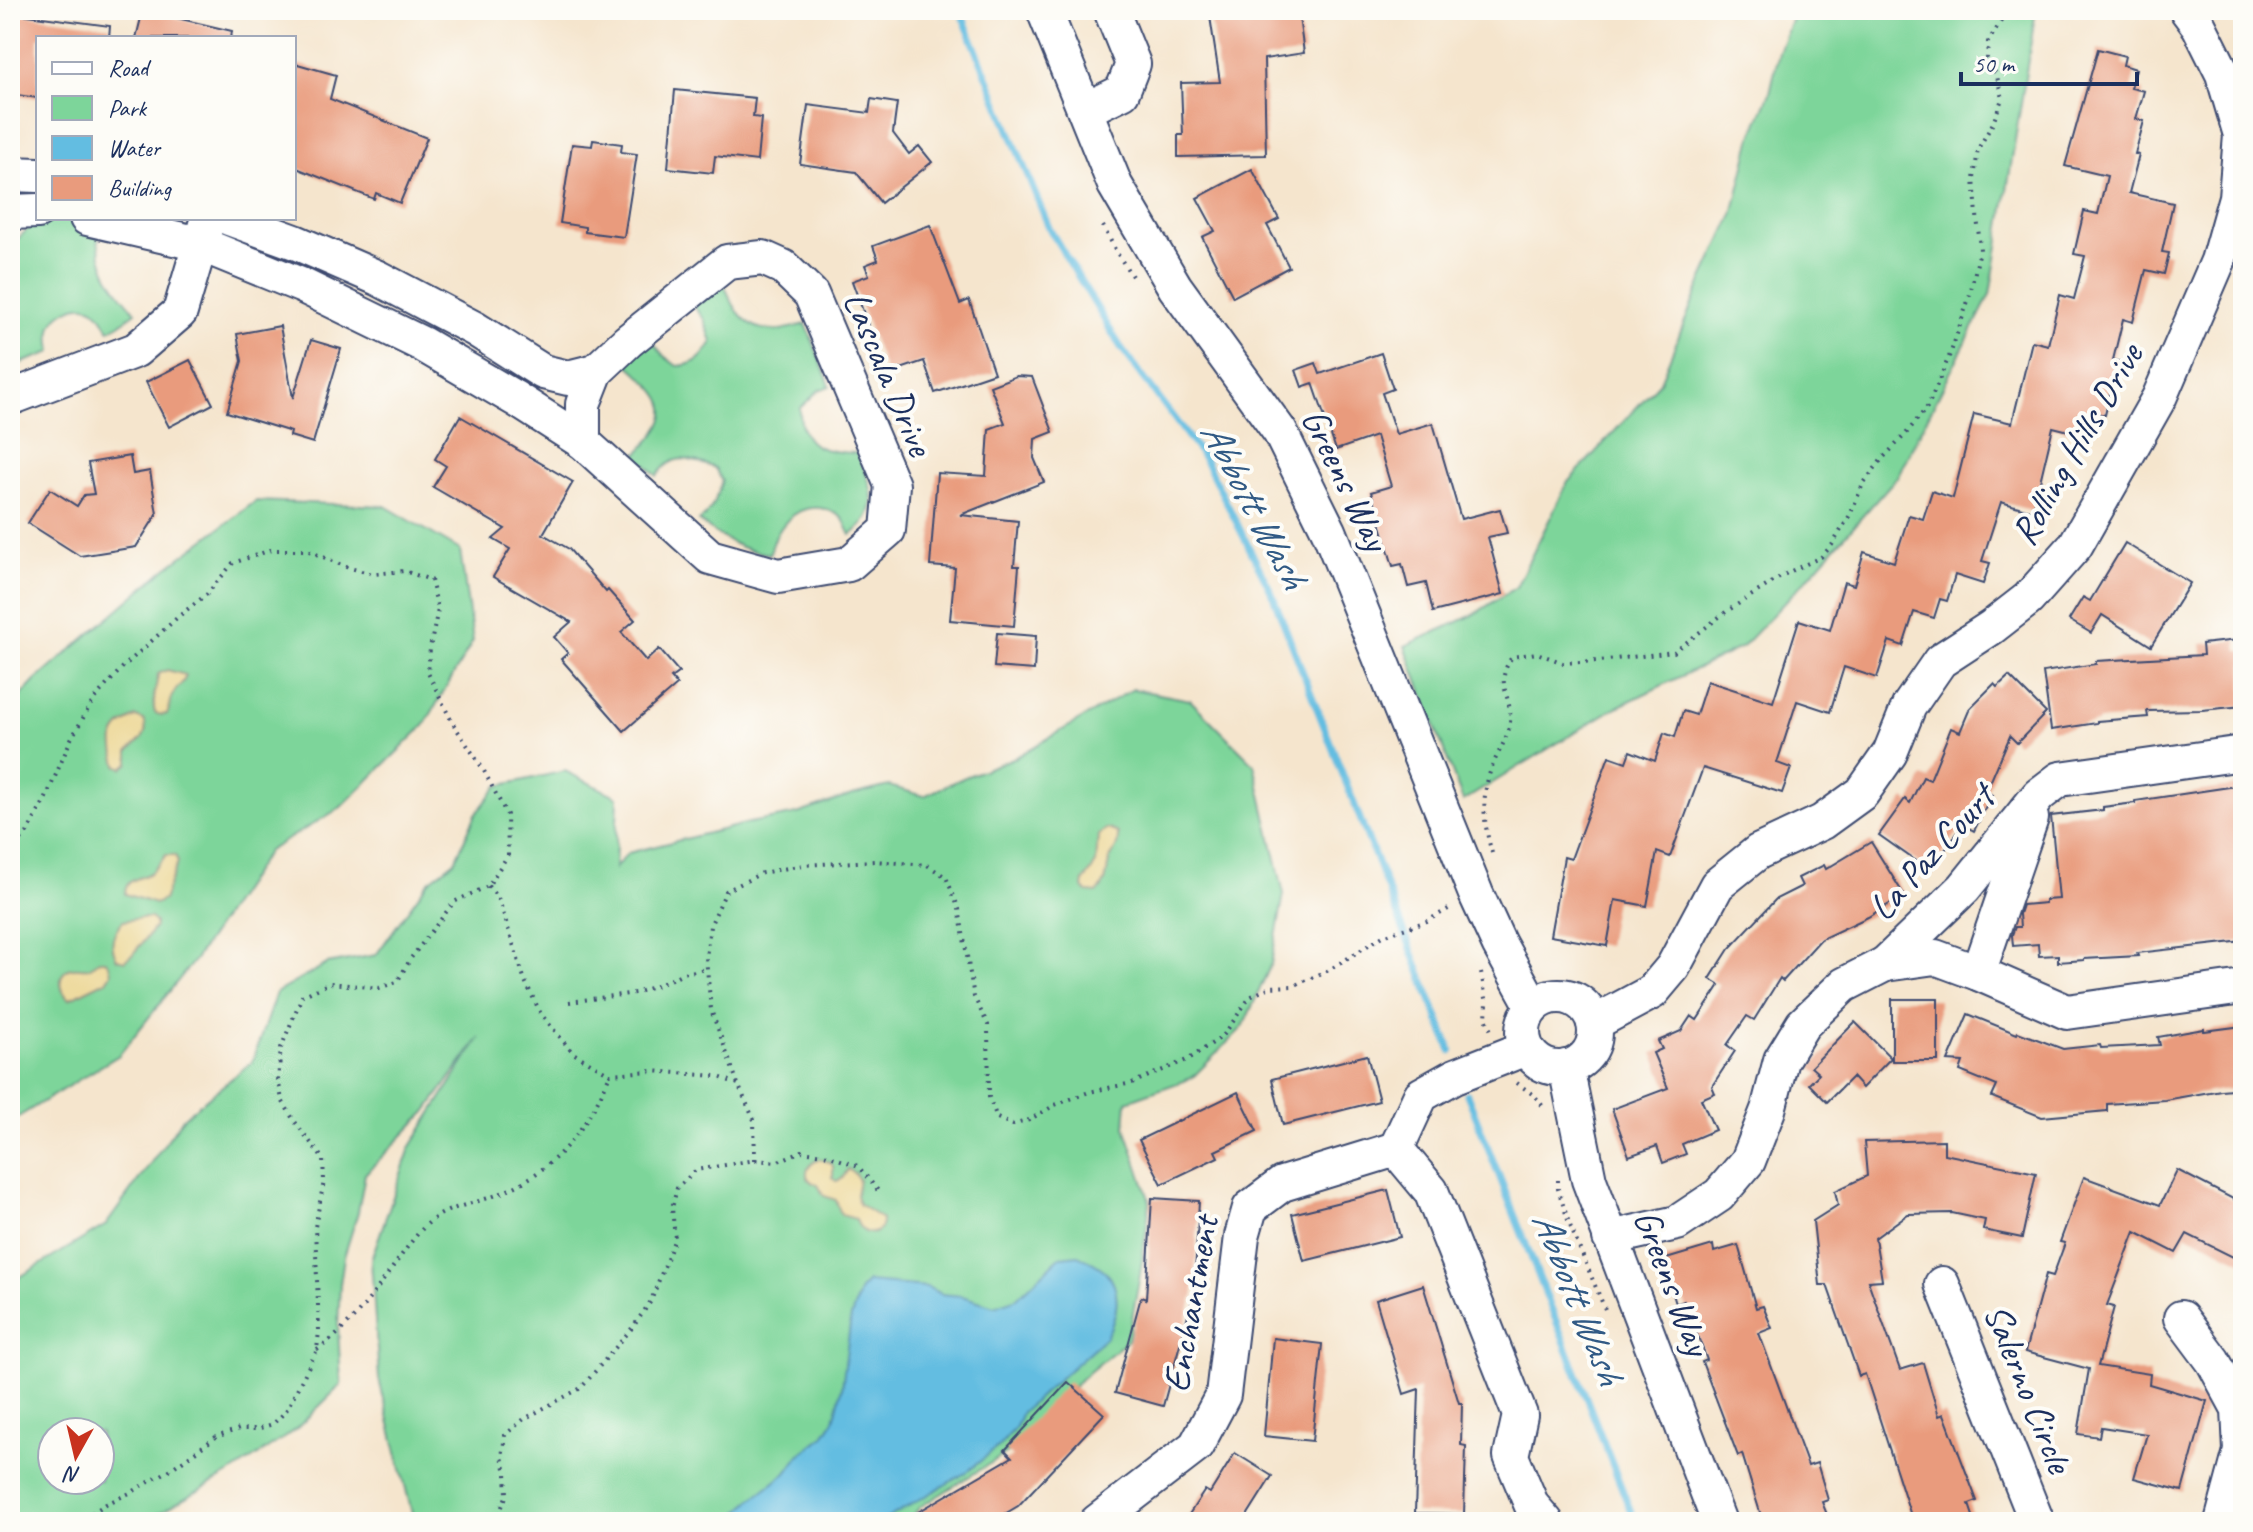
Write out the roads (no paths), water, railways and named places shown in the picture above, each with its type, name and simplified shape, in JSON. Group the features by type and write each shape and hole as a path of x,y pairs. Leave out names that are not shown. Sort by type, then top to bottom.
{"street":[{"name":"Greens Way","path":"1044,10 1115,185 1175,287 1280,432 1329,531 1459,905 1499,944 1533,1006"},
{"path":"1085,110 1122,92 1133,64 1111,10"},
{"name":"Rolling Hills Drive","path":"1594,1023 1652,992 1673,967 1717,885 1758,852 1822,822 1862,793 1890,753 1909,706 1940,661 2028,599 2075,546 2159,398 2218,261 2236,197 2242,135 2223,74 2199,26 2187,10"},
{"path":"10,174 36,175"},
{"path":"10,212 36,211"},
{"name":"Lascala Drive","path":"105,220 204,231 303,286 422,344 583,442 710,557 778,576 849,564 888,530 892,485 811,294 783,267 763,258 727,262 628,341 596,371 583,404 583,442"},
{"path":"234,220 378,278 475,329 543,372 568,378 596,371"},
{"path":"10,398 136,350 180,312 204,231"},
{"name":"La Paz Court","path":"1885,964 1964,888 2039,795 2060,779 2243,753"},
{"name":"La Paz Court","path":"1978,973 2039,795"},
{"path":"1610,1238 1677,1223 1719,1195 1748,1161 1768,1110 1781,1060 1803,1024 1844,985 1885,964 1935,957 2067,1012 2243,987"},
{"path":"1552,996 1574,999 1583,1005 1594,1023 1592,1046 1577,1064 1554,1068 1533,1058 1526,1048 1523,1026 1526,1016 1533,1006 1552,996"},
{"path":"1526,1048 1455,1076 1421,1095 1396,1149 1431,1191 1520,1415 1511,1456 1532,1506 1546,1522"},
{"name":"Greens Way","path":"1566,1067 1589,1180 1719,1522"},
{"name":"Enchantment","path":"1114,1517 1196,1446 1223,1395 1242,1236 1250,1208 1282,1184 1396,1149"},
{"name":"Salerno Circle","path":"1942,1284 2037,1522"},
{"path":"2181,1318 2213,1361 2239,1409 2241,1451 2222,1522"}],"water":[{"path":"1078,1255 1103,1269 1115,1287 1115,1313 1106,1337 1022,1412 1016,1427 1000,1445 967,1472 881,1522 729,1522 786,1473 799,1455 824,1436 834,1420 842,1388 851,1317 860,1290 868,1282 927,1287 941,1294 962,1296 994,1306 1017,1298 1060,1257"}],"waterway":[{"name":"Abbott Wash","path":"960,10 1050,230 1120,346 1205,460 1271,591 1451,1051"},
{"name":"Abbott Wash","path":"1467,1094 1635,1522"}]}
